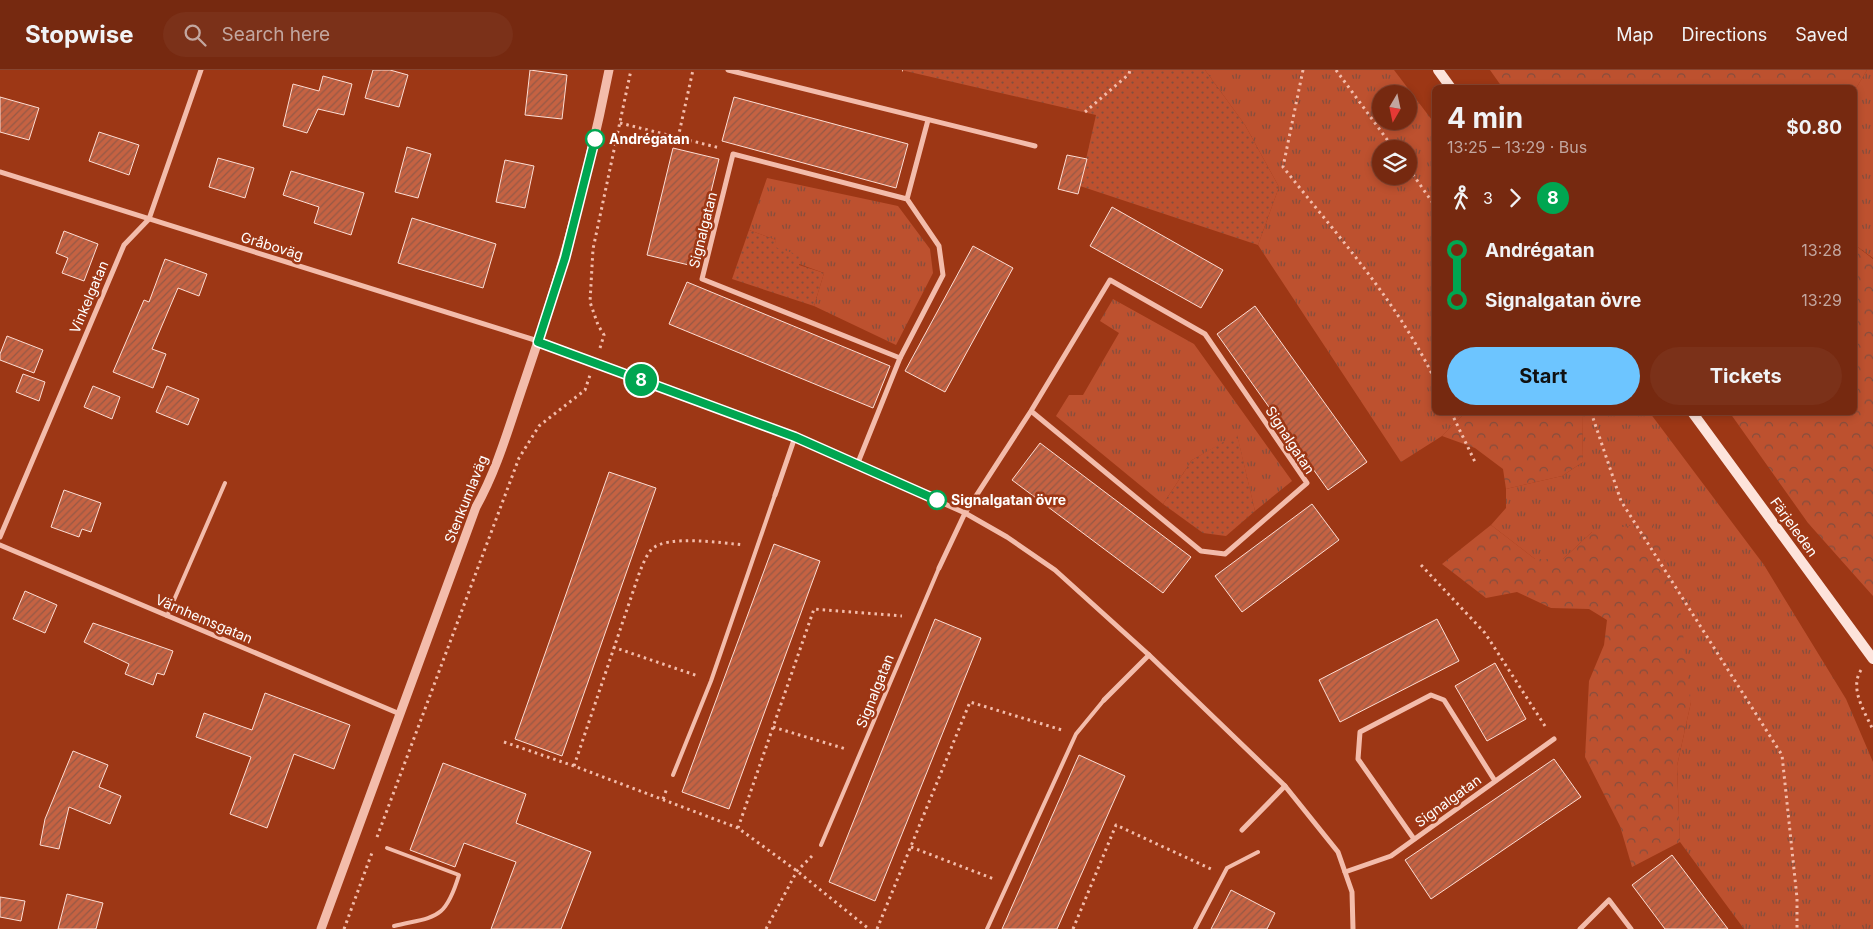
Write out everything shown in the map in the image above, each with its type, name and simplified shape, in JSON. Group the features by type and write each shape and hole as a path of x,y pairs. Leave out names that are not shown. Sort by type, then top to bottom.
{"main road":[{"path":"1438,70 1449,85"},
{"name":"Färjeleden","path":"1694,415 1871,657"}],"street":[{"name":"Vinkelgatan","path":"0,537 124,245 149,219 201,70"},
{"name":"Stenkumlaväg","path":"321,929 476,507 489,484 538,342 565,258 600,118 609,70"},
{"path":"728,70 1035,146"},
{"path":"908,199 928,120"},
{"path":"733,154 908,199 939,246 944,275 900,358 857,465"},
{"name":"Signalgatan","path":"733,154 702,279 900,358"},
{"name":"Gråboväg","path":"0,172 538,342"},
{"name":"Signalgatan","path":"939,568 965,513 1031,411 1110,280 1205,334 1307,483 1225,554 1200,551 1031,411"},
{"path":"538,342 795,437 965,513 1007,537 1056,570 1285,786 1338,852 1352,892 1353,929"},
{"path":"775,495 795,437"},
{"name":"Värnhemsgatan","path":"0,545 400,714"},
{"path":"1104,700 1148,655"},
{"name":"Signalgatan","path":"1414,840 1358,759 1360,732 1431,695 1444,700 1495,781"},
{"name":"Signalgatan","path":"1346,872 1391,856 1554,739"},
{"path":"1242,830 1285,786"},
{"path":"1580,929 1610,900 1631,929"}],"lane":[{"path":"167,616 225,483"},
{"path":"673,775 711,681 775,495"},
{"name":"Signalgatan","path":"821,846 939,568"},
{"path":"987,929 1076,734 1104,700"},
{"path":"387,848 459,875 453,896 444,910 430,918 394,926"},
{"path":"1195,929 1227,868 1258,852"}],"path":[{"path":"344,929 519,458 539,426 585,390 595,362 604,335 598,325 590,302 593,249 631,70"},
{"path":"678,138 693,70"},
{"path":"1085,112 1129,74 1130,70"},
{"path":"1303,70 1283,167 1388,299 1421,352 1432,374"},
{"path":"1336,70 1387,140"},
{"path":"600,118 720,148 733,154"},
{"path":"1417,181 1432,202"},
{"path":"1452,415 1475,462"},
{"path":"1592,415 1621,501 1782,755 1797,898 1796,929"},
{"path":"574,766 640,571 652,549 667,542 685,540 757,546"},
{"path":"1421,565 1485,633 1554,739"},
{"path":"738,828 814,609 918,617"},
{"path":"613,647 711,681"},
{"path":"1871,657 1857,676 1857,688 1859,699 1873,730"},
{"path":"877,929 970,702 1076,734"},
{"path":"773,727 861,754"},
{"path":"504,742 574,766 738,828 797,871 869,929"},
{"path":"1073,929 1116,825 1224,875"},
{"path":"766,929 797,871 821,846"},
{"path":"911,847 1006,884"}],"green space":[{"path":"901,70 1205,70 1245,125 1279,187 1258,245 1080,186 1096,115"},
{"path":"1205,70 1394,70 1405,85 1372,85 1372,130 1418,130 1418,102 1432,120 1432,415 1463,415 1442,436 1401,462 1258,245 1279,187 1245,125"},
{"path":"1490,70 1867,70 1857,87 1857,85 1501,85"},
{"path":"1867,70 1873,70 1873,258 1857,246 1857,87"},
{"path":"767,178 898,206 930,249 933,273 896,345 814,306 824,273 799,264 774,247 776,240 749,230"},
{"path":"749,230 776,240 775,247 802,256 799,265 824,273 814,306 732,279"},
{"path":"1857,247 1873,259 1873,596 1808,523 1731,415 1857,415"},
{"path":"1113,299 1194,344 1292,481 1255,511 1237,435 1192,460 1163,504 1056,416 1069,395 1083,395 1119,333 1100,321"},
{"path":"1463,415 1582,415 1583,462 1562,476 1506,489 1503,469 1475,448 1442,436"},
{"path":"1582,415 1652,415 1764,565 1846,699 1873,762 1873,929 1744,929 1680,842 1677,766 1691,702 1592,532 1563,559 1535,559 1491,525 1506,508 1506,489 1562,476 1583,462"},
{"path":"1237,434 1255,511 1226,536 1203,533 1163,504 1192,460"},
{"path":"1653,522 1680,608 1691,702 1677,766 1680,842 1632,867 1620,826 1585,757 1589,681 1604,645 1607,620 1589,609 1551,608 1517,592 1486,598 1442,564 1491,525 1535,559 1563,559 1592,532"}],"building":[{"path":"373,70 390,70 408,75 399,107 365,98"},
{"path":"530,70 567,75 562,119 525,115"},
{"path":"323,76 352,84 344,115 318,109 307,133 283,126 293,84 319,91"},
{"path":"0,97 39,108 29,140 0,132"},
{"path":"734,97 908,144 896,188 722,141"},
{"path":"99,132 139,145 129,175 89,161"},
{"path":"407,147 431,154 418,198 395,192"},
{"path":"673,148 719,159 693,266 647,255"},
{"path":"1067,155 1087,159 1078,194 1058,189"},
{"path":"218,158 254,168 245,198 209,187"},
{"path":"505,160 534,166 525,208 496,202"},
{"path":"291,171 364,193 351,235 314,223 319,207 283,195"},
{"path":"1112,207 1223,270 1201,308 1090,246"},
{"path":"412,218 496,244 483,288 398,263"},
{"path":"64,231 98,244 84,281 62,273 68,258 56,253"},
{"path":"973,246 1013,268 945,392 905,371"},
{"path":"165,259 207,274 199,296 178,288 152,349 166,354 153,388 113,372 144,300 149,302"},
{"path":"687,282 890,366 873,408 669,324"},
{"path":"1255,306 1367,462 1328,490 1217,334"},
{"path":"7,336 43,350 34,373 0,360 0,354"},
{"path":"23,374 45,382 39,401 16,392"},
{"path":"93,386 120,397 112,419 84,407"},
{"path":"167,386 199,399 188,425 156,412"},
{"path":"1040,443 1191,557 1163,593 1012,480"},
{"path":"609,472 656,488 562,756 515,739"},
{"path":"64,490 101,503 91,532 82,529 79,537 51,527"},
{"path":"1312,504 1339,540 1242,612 1215,576"},
{"path":"774,544 820,561 729,809 682,792"},
{"path":"25,591 57,605 45,633 13,619"},
{"path":"935,619 981,638 875,901 829,882"},
{"path":"1437,619 1459,661 1340,722 1319,680"},
{"path":"93,623 173,651 164,675 157,673 153,685 125,674 129,664 84,642"},
{"path":"1495,663 1526,719 1487,741 1455,686"},
{"path":"265,693 350,725 334,769 294,754 267,828 230,814 251,757 196,737 204,713 252,730"},
{"path":"73,751 108,765 99,787 121,796 110,824 69,807 59,849 40,845 45,819"},
{"path":"1079,755 1125,776 1057,929 1002,929"},
{"path":"1554,759 1581,797 1431,899 1405,860"},
{"path":"443,763 526,794 516,823 591,852 561,929 491,929 516,862 464,843 455,867 410,850"},
{"path":"1672,855 1728,929 1665,929 1632,885"},
{"path":"1231,890 1275,913 1267,929 1211,929"},
{"path":"67,894 103,903 96,929 58,929"},
{"path":"0,897 25,901 21,921 0,917"}],"bus line":[{"name":"8","path":"595,139 565,258 538,342 795,437 937,500"}],"place":[{"name":"Andrégatan","path":"595,139"},
{"name":"Signalgatan övre","path":"937,500"}]}
